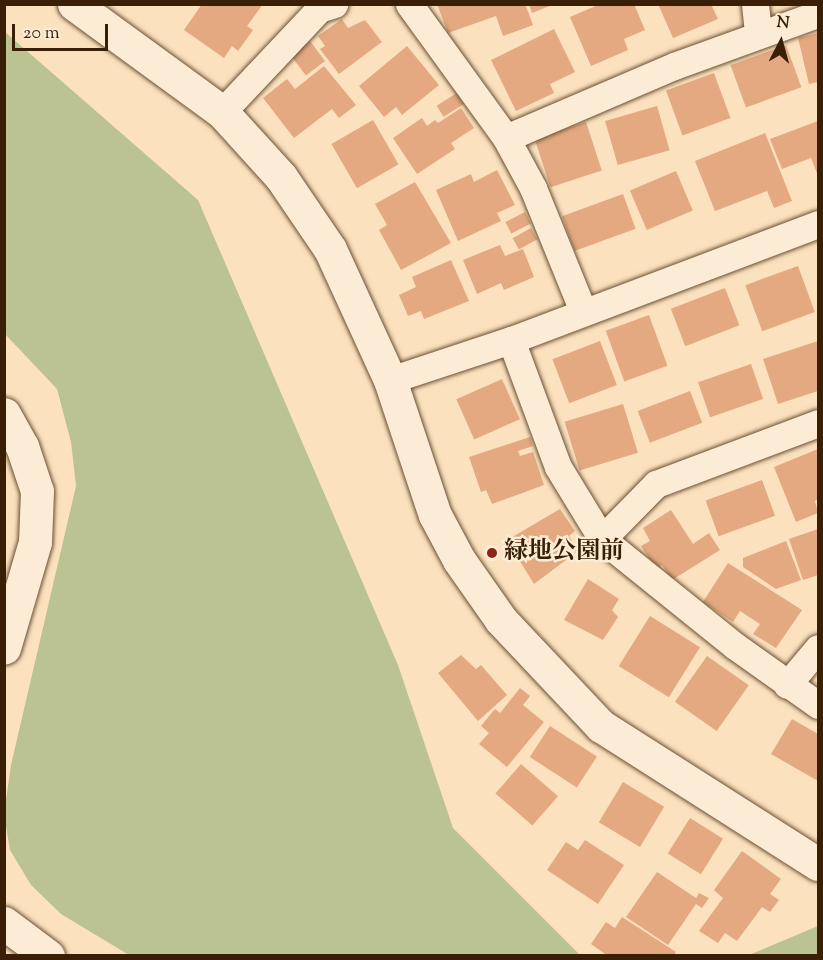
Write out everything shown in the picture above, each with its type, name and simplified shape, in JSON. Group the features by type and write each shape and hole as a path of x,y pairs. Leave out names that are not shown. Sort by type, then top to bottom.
{"street":[{"path":"74,4 222,112 281,177 330,249 390,380 435,515 459,560 501,620 601,726 819,864"},
{"path":"409,4 506,138 533,188 583,311"},
{"path":"755,4 758,34"},
{"path":"222,112 322,6"},
{"path":"506,138 758,34 819,14"},
{"path":"390,380 511,340 819,224"},
{"path":"511,340 558,467 602,539 787,685 819,705"},
{"path":"4,414 22,446 38,491 35,542 4,648"},
{"path":"602,539 656,484 819,423"},
{"path":"787,685 819,648"},
{"path":"4,922 48,956"}],"green space":[{"path":"4,31 198,200 398,665 453,828 580,955 129,955 61,914 31,885 10,850 4,814 11,765 76,486 71,442 57,389 5,334"},
{"path":"818,926 818,955 749,955"}],"building":[{"path":"202,4 263,4 247,26 253,30 238,51 232,46 224,58 184,30"},
{"path":"437,4 525,4 533,25 503,36 496,16 448,33"},
{"path":"529,4 552,4 552,5 532,13"},
{"path":"600,4 634,4 645,30 624,39 628,50 591,66 570,17"},
{"path":"658,4 711,4 718,19 673,38"},
{"path":"342,19 348,28 365,20 382,42 339,74 320,49 325,46 318,36"},
{"path":"554,29 575,72 550,84 554,93 516,111 491,60"},
{"path":"818,33 818,82 809,84 798,38"},
{"path":"310,41 325,61 306,75 291,55"},
{"path":"786,45 801,87 746,107 731,65"},
{"path":"407,46 439,85 402,115 396,107 384,117 359,86"},
{"path":"324,66 356,105 339,118 332,109 294,138 263,98 287,79 295,89"},
{"path":"714,73 730,118 682,136 666,90"},
{"path":"457,93 464,104 444,117 437,106"},
{"path":"657,106 670,150 618,165 605,121"},
{"path":"461,108 474,128 451,143 455,149 417,174 393,138 422,118 427,126 435,120 438,123"},
{"path":"373,120 398,164 357,188 331,144"},
{"path":"818,121 818,176 811,158 782,169 770,139"},
{"path":"586,122 602,171 550,187 535,139"},
{"path":"765,133 792,201 774,208 767,191 715,211 695,161"},
{"path":"497,170 515,205 497,213 501,221 458,241 436,190 471,174 474,182"},
{"path":"676,171 693,211 647,230 630,191"},
{"path":"415,182 451,243 401,270 379,230 387,225 375,204"},
{"path":"623,194 636,229 575,251 562,216"},
{"path":"525,212 531,224 511,234 505,222"},
{"path":"531,228 537,239 519,250 513,238"},
{"path":"500,245 505,256 523,249 534,277 504,290 501,283 477,294 463,260"},
{"path":"451,260 469,301 424,319 421,311 408,316 399,295 416,287 412,277"},
{"path":"798,266 815,312 762,331 745,285"},
{"path":"725,288 739,325 685,346 671,309"},
{"path":"649,315 667,366 624,381 606,331"},
{"path":"600,341 617,385 569,403 552,359"},
{"path":"818,341 818,391 778,404 763,359"},
{"path":"751,364 763,399 710,417 698,382"},
{"path":"502,379 520,419 474,440 456,399"},
{"path":"690,391 702,423 650,443 638,411"},
{"path":"623,404 638,453 580,471 565,422"},
{"path":"530,437 533,446 518,451 520,456 533,452 544,485 492,504 486,490 481,492 469,457"},
{"path":"818,449 818,499 815,501 818,513 796,522 774,467"},
{"path":"762,480 775,516 719,536 706,501"},
{"path":"560,509 575,531 569,536 578,551 534,584 507,540"},
{"path":"671,510 693,544 709,533 720,550 672,580 662,565 656,569 641,546 650,541 643,528"},
{"path":"818,529 818,575 803,580 789,539"},
{"path":"786,541 801,580 776,589 743,567 743,558"},
{"path":"728,563 802,610 776,648 753,634 760,624 740,611 733,622 703,602"},
{"path":"588,579 619,599 612,610 618,617 603,640 564,620"},
{"path":"650,616 700,647 669,697 619,666"},
{"path":"461,655 476,669 481,665 507,695 478,721 438,673"},
{"path":"707,656 749,685 717,731 675,702"},
{"path":"520,688 530,696 523,705 544,722 507,767 479,744 489,733 481,726 495,709 500,713"},
{"path":"792,719 818,734 818,781 771,754"},
{"path":"550,726 597,756 577,788 530,757"},
{"path":"521,764 558,796 532,826 495,793"},
{"path":"623,782 664,807 640,847 599,822"},
{"path":"690,818 723,839 701,874 668,854"},
{"path":"585,840 624,865 598,904 547,870 566,842 578,850"},
{"path":"742,851 781,879 770,894 779,900 770,912 762,907 737,941 725,933 718,943 699,931 723,898 714,890"},
{"path":"657,872 696,898 699,893 709,898 702,908 696,904 668,945 626,917"},
{"path":"622,917 676,952 673,956 608,956 591,944 606,922 615,928"}],"place":[{"name":"緑地公園前","path":"492,553"}]}
